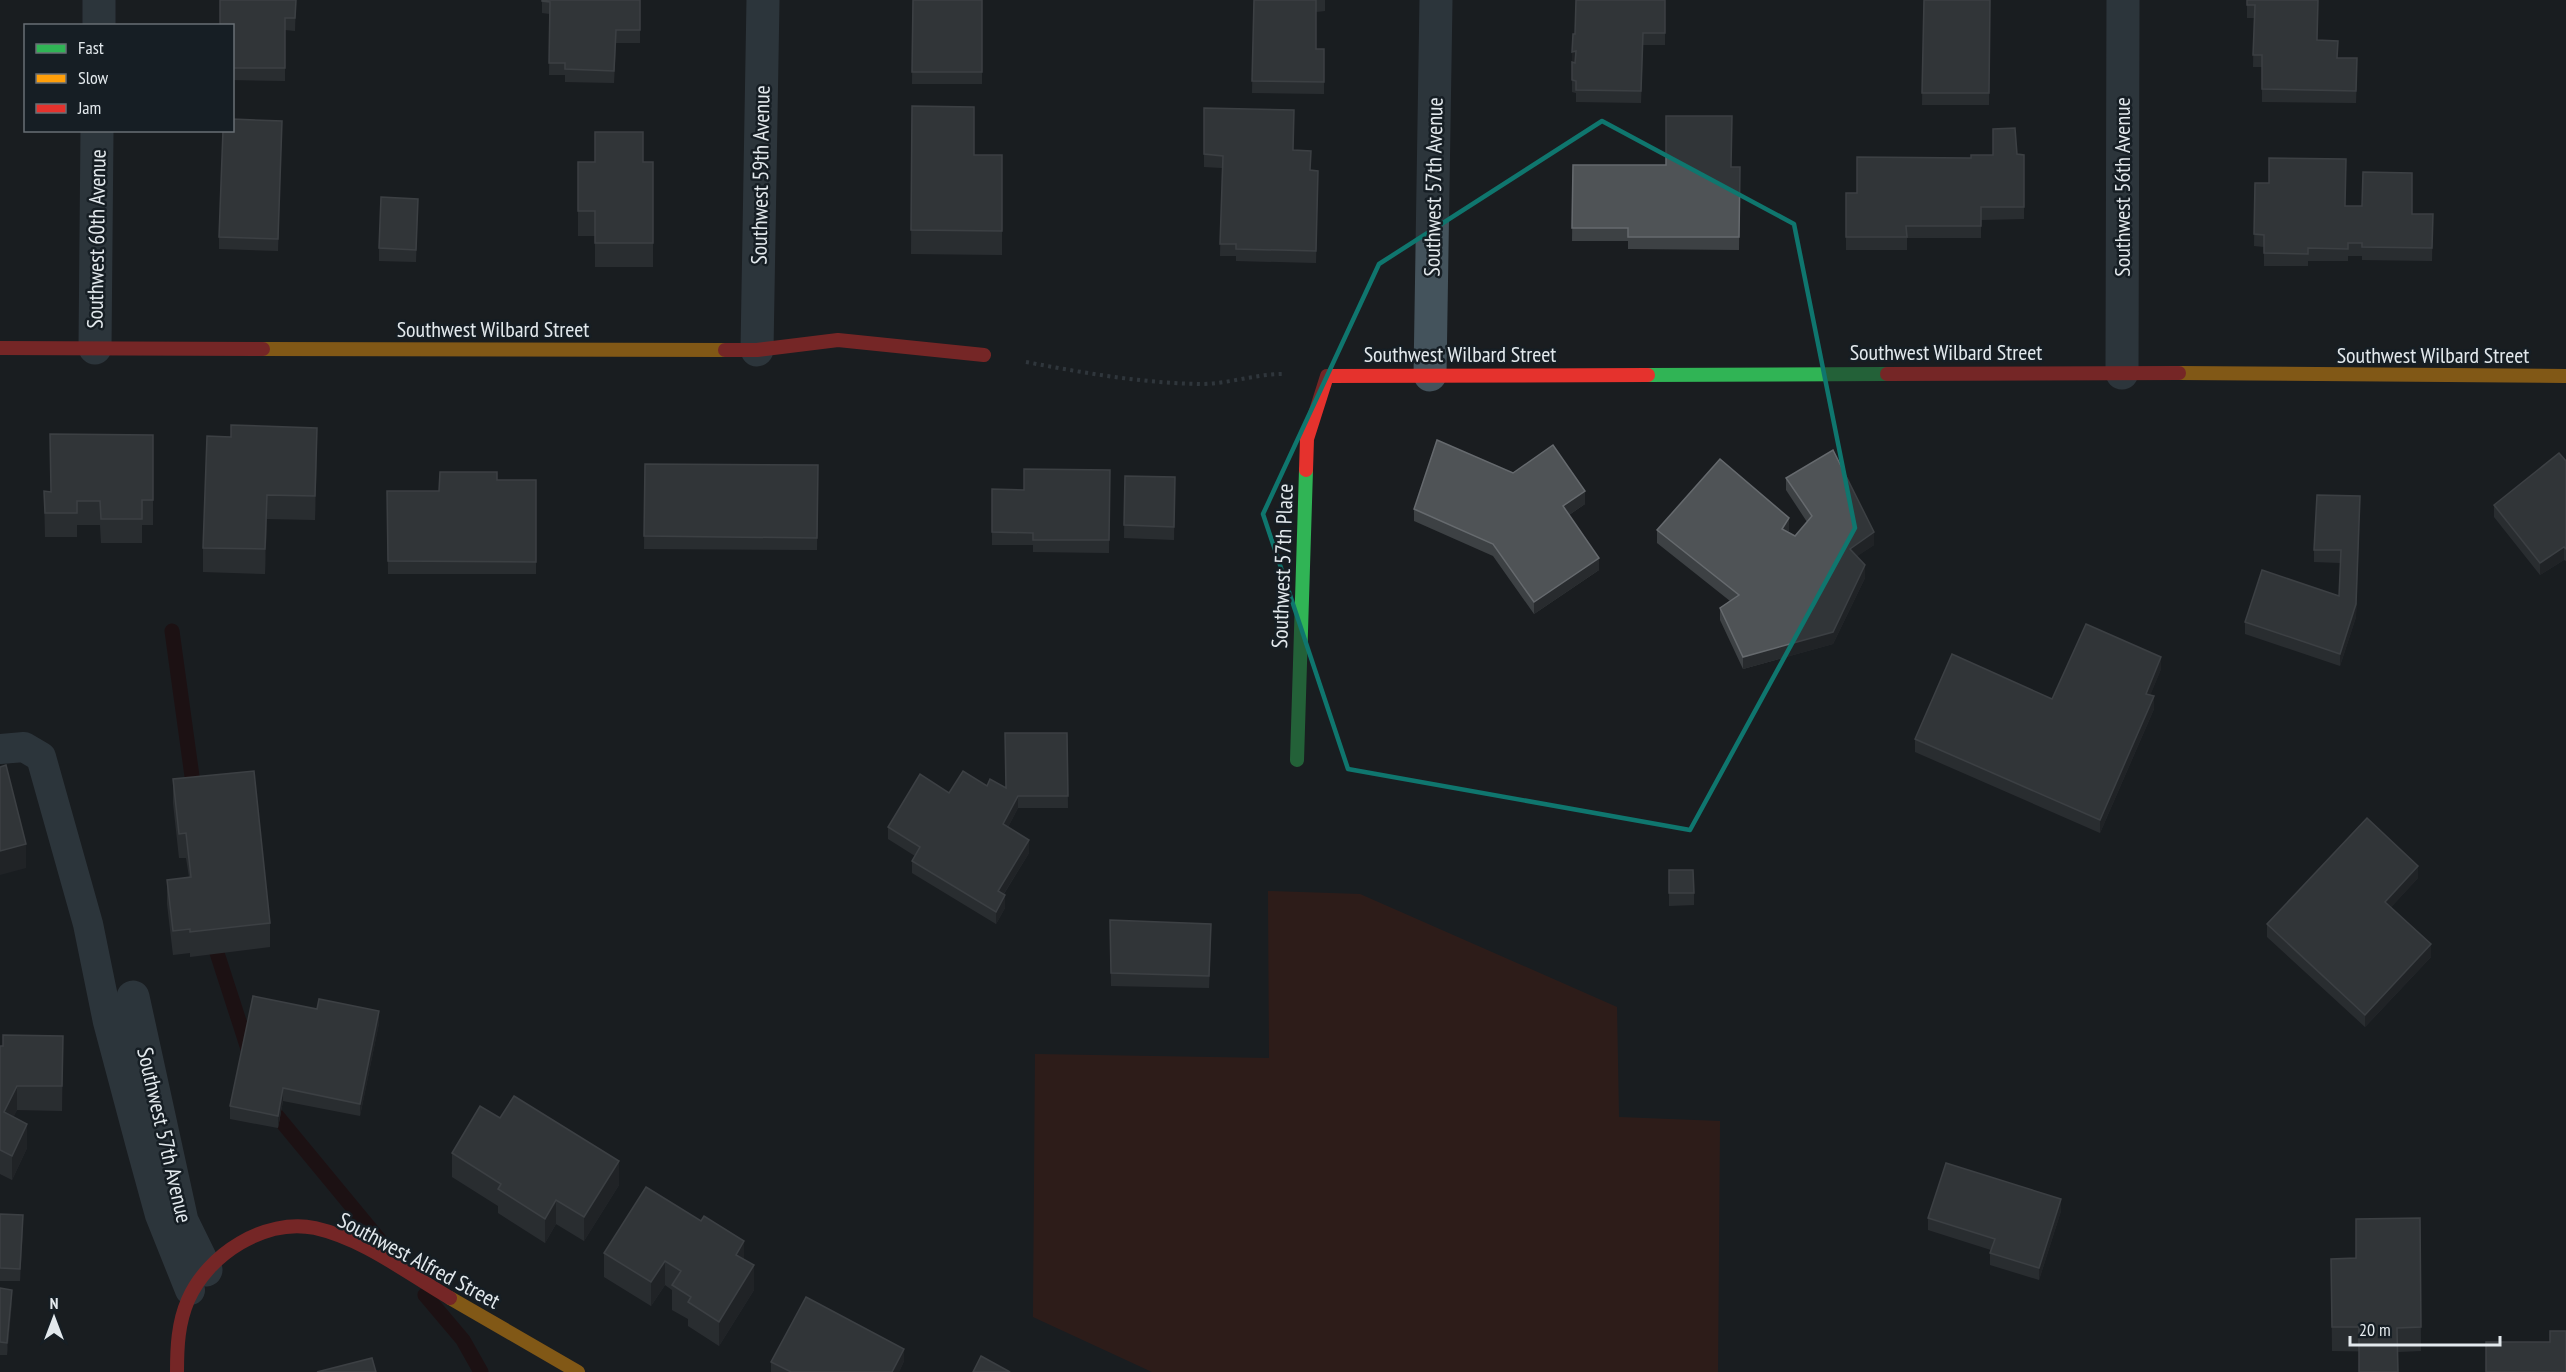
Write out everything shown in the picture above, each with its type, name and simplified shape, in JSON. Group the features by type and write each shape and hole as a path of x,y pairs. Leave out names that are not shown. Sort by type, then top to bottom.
{"street":[{"path":"99,0 99,24"},
{"name":"Southwest 59th Avenue","path":"758,350 763,0"},
{"name":"Southwest 57th Avenue","path":"1430,375 1436,0"},
{"name":"Southwest 56th Avenue","path":"2121,373 2122,0"},
{"name":"Southwest 60th Avenue","path":"95,348 97,132"},
{"name":"Southwest Wilbard Street","path":"0,348 758,350 838,340 984,355"},
{"name":"Southwest Wilbard Street","path":"1327,375 2121,373 2566,376"},
{"name":"Southwest 57th Place","path":"1297,760 1307,439 1327,375"},
{"name":"Southwest 57th Avenue","path":"133,997 182,1221 198,1280"},
{"name":"Southwest Alfred Street","path":"177,1372 176,1350 180,1319 198,1280 231,1247 269,1231 297,1226 332,1233 394,1265 578,1372"}],"lane":[{"path":"0,749 24,747 41,757 88,924 108,1022 160,1215 198,1280"}],"path":[{"path":"984,355 1136,381 1204,384 1267,374 1327,375"}],"highlighted area":[{"path":"1602,121 1794,224 1855,528 1690,830 1348,769 1263,514 1379,264"}],"shaded area":[{"path":"1268,891 1360,894 1617,1007 1619,1117 1720,1121 1718,1372 1152,1372 1033,1317 1035,1054 1269,1058"}],"building":[{"path":"220,0 296,0 295,18 285,18 285,68 234,68 234,24 220,24"},
{"path":"542,0 640,0 640,30 616,30 614,71 565,69 565,63 549,63 550,2"},
{"path":"913,0 982,0 982,72 912,72"},
{"path":"1254,0 1316,0 1316,49 1324,49 1324,82 1252,81"},
{"path":"1576,0 1665,0 1665,33 1643,33 1641,91 1576,90 1576,81 1572,80 1572,62 1575,63 1576,51 1572,52"},
{"path":"1924,0 1990,0 1989,93 1922,93"},
{"path":"2247,0 2318,0 2317,40 2338,41 2337,58 2357,58 2356,91 2262,89 2262,55 2253,55 2255,5 2247,5"},
{"path":"912,106 974,107 974,155 1002,155 1002,231 911,230"},
{"path":"1204,108 1294,110 1293,150 1311,151 1310,170 1318,171 1316,251 1236,249 1236,244 1220,244 1223,156 1204,154"},
{"path":"1666,116 1732,116 1731,167 1740,167 1739,237 1628,237 1628,228 1572,228 1573,165 1666,165"},
{"path":"234,119 282,121 278,239 219,237 223,132 234,132"},
{"path":"2015,128 2017,154 2024,155 2024,207 1981,207 1981,226 1906,226 1907,237 1846,237 1846,193 1857,193 1857,157 1971,158 1971,155 1993,155 1993,129"},
{"path":"595,132 643,132 643,162 653,162 653,243 595,243 595,211 578,211 578,162 595,162"},
{"path":"2269,158 2346,159 2345,206 2362,206 2363,172 2412,173 2412,214 2433,214 2432,248 2362,247 2362,243 2348,243 2348,249 2308,248 2308,254 2264,253 2264,235 2254,234 2255,183 2269,183"},
{"path":"381,197 418,199 416,250 379,248"},
{"path":"231,425 317,428 315,496 267,495 265,549 203,548 207,436 231,437"},
{"path":"50,434 153,435 153,500 142,500 142,519 101,519 100,501 77,501 77,513 45,513 44,491 51,492"},
{"path":"1437,440 1513,473 1553,445 1585,491 1563,506 1599,558 1534,602 1493,544 1414,509"},
{"path":"1833,450 1874,532 1850,549 1865,565 1833,632 1743,657 1720,608 1739,595 1657,530 1720,459 1789,518 1782,529 1795,536 1812,516 1786,478"},
{"path":"2559,453 2566,461 2566,549 2564,547 2540,563 2494,505"},
{"path":"645,464 818,465 817,538 644,536"},
{"path":"1024,469 1110,470 1109,540 1033,540 1033,533 992,532 992,489 1024,490"},
{"path":"440,472 497,472 497,480 536,480 536,562 388,561 387,491 439,491"},
{"path":"1125,476 1175,477 1174,527 1124,525"},
{"path":"2317,495 2360,496 2356,604 2340,654 2245,622 2262,570 2339,596 2341,550 2314,550"},
{"path":"2086,624 2161,657 2146,694 2154,696 2100,820 1915,739 1952,654 2052,699"},
{"path":"1005,733 1067,733 1068,796 1018,796 1003,824 1029,840 998,891 1005,895 996,912 912,861 920,847 888,827 920,774 949,793 963,771 987,786 990,779 1006,788"},
{"path":"6,765 26,844 0,851 0,767"},
{"path":"254,771 270,923 190,932 190,929 173,931 167,880 191,877 186,833 179,834 173,779"},
{"path":"2367,818 2418,866 2385,902 2431,944 2365,1015 2267,924"},
{"path":"1669,870 1693,870 1694,893 1669,893"},
{"path":"1110,920 1211,924 1209,976 1111,973"},
{"path":"253,996 317,1009 319,999 379,1011 360,1104 283,1088 278,1116 230,1106"},
{"path":"3,1035 63,1036 62,1086 17,1086 4,1112 27,1124 12,1156 0,1150 0,1046 3,1046"},
{"path":"514,1096 619,1161 584,1217 556,1200 545,1219 498,1189 501,1184 452,1153 480,1106 500,1118"},
{"path":"1946,1163 2061,1199 2039,1268 1990,1253 1995,1239 1928,1218"},
{"path":"646,1187 701,1221 704,1216 744,1241 736,1255 754,1265 719,1322 688,1302 691,1297 672,1285 681,1271 665,1261 651,1282 604,1253"},
{"path":"0,1214 23,1215 20,1269 0,1268"},
{"path":"2420,1218 2421,1327 2397,1328 2398,1372 2359,1372 2359,1327 2332,1327 2331,1259 2356,1258 2356,1219"},
{"path":"0,1288 12,1290 7,1343 0,1342"},
{"path":"806,1297 904,1349 892,1372 791,1372 771,1362"},
{"path":"2550,1331 2566,1331 2566,1372 2486,1372 2486,1342 2550,1342"},
{"path":"981,1356 1010,1372 973,1372"},
{"path":"372,1358 376,1372 317,1372"}],"waterway":[{"path":"172,631 195,798"},
{"path":"214,934 217,953 250,1055"},
{"path":"268,1105 387,1249"},
{"path":"425,1295 463,1340 481,1372"}],"traffic: fast":[{"path":"1648,375 1887,374"},
{"path":"1297,760 1306,470"}],"traffic: slow":[{"path":"263,349 725,350"},
{"path":"2179,373 2566,376"},
{"path":"450,1298 578,1372"}],"traffic: jam":[{"path":"725,350 757,350 838,340 984,355"},
{"path":"0,348 263,349"},
{"path":"1887,374 2179,373"},
{"path":"1306,470 1307,439 1327,376 1648,375"},
{"path":"177,1372 182,1317 197,1283 224,1254 258,1234 296,1226 333,1233 368,1248 450,1298"}]}
